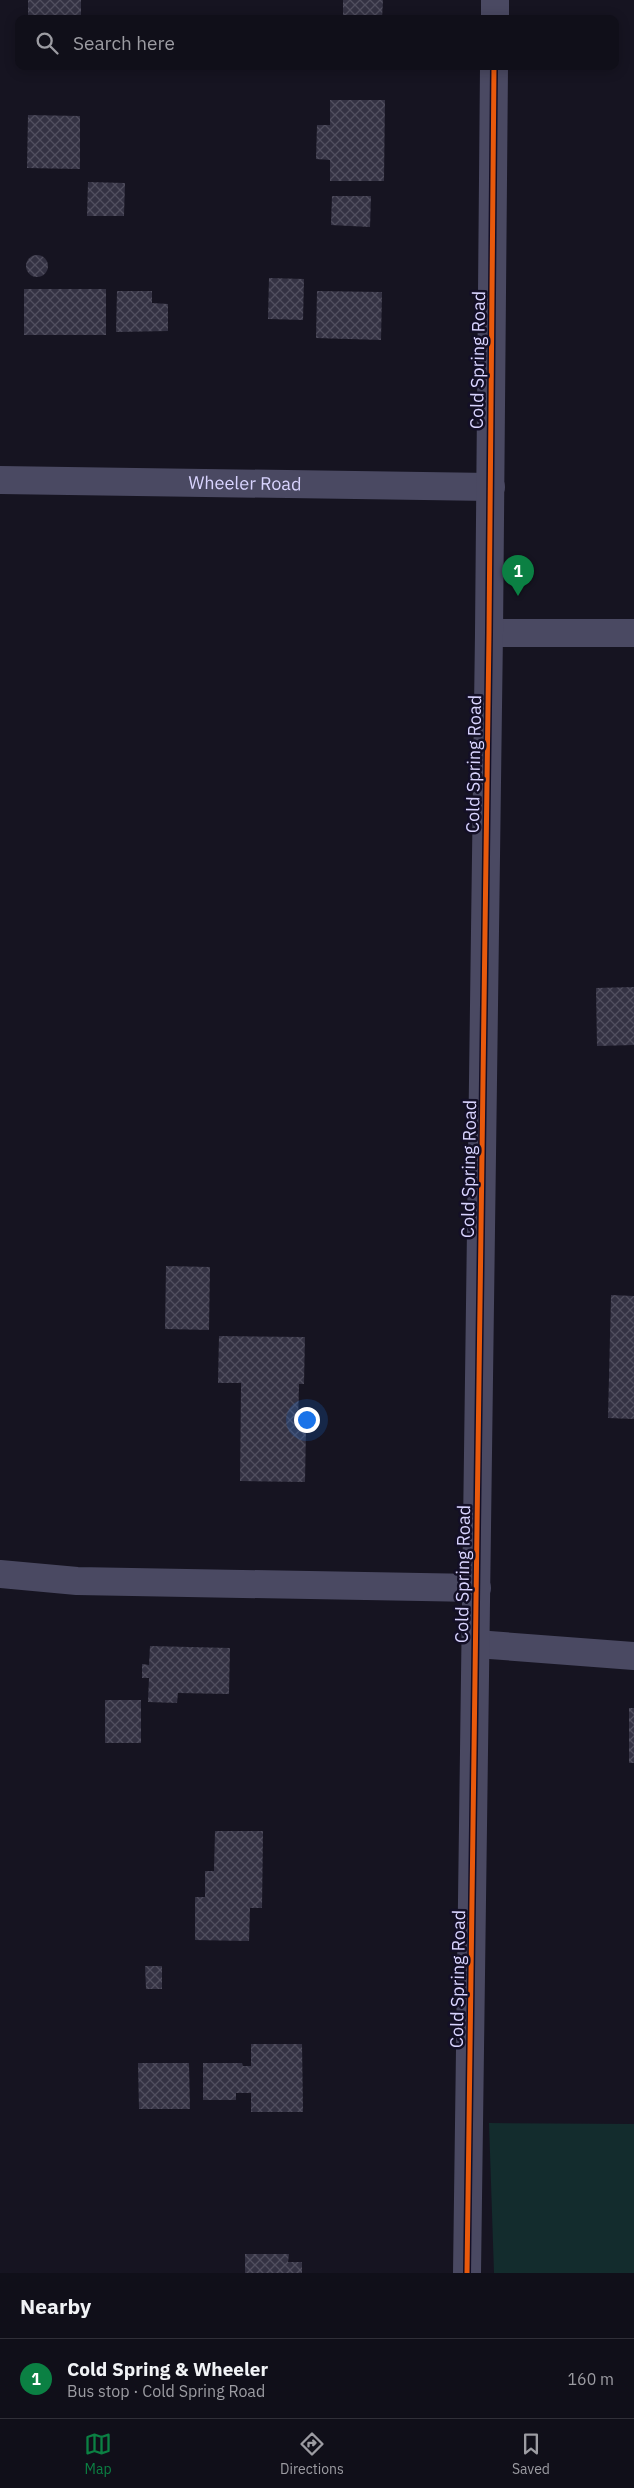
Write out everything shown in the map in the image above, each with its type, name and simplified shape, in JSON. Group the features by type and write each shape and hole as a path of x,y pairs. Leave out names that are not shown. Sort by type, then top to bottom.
{"street":[{"path":"495,0 495,15"},
{"name":"Cold Spring Road","path":"468,2273 490,633 494,70"},
{"name":"Wheeler Road","path":"0,480 491,487"},
{"path":"490,633 634,634"},
{"path":"0,1574 77,1581 477,1588"},
{"path":"476,1644 634,1656"}],"green space":[{"path":"489,2123 634,2124 634,2273 494,2273"}],"building":[{"path":"28,0 81,0 81,15 28,15"},
{"path":"343,0 383,0 382,15 343,15"},
{"path":"330,100 385,100 384,181 330,181 330,160 316,159 317,125 330,125"},
{"path":"28,115 80,116 80,169 27,168"},
{"path":"88,182 125,183 124,216 87,216"},
{"path":"332,196 371,196 370,227 331,225"},
{"path":"37,255 45,258 48,266 45,274 37,277 29,274 26,266 29,258"},
{"path":"269,278 304,279 303,320 268,319"},
{"path":"24,289 106,289 106,335 24,335"},
{"path":"117,291 152,291 152,303 168,304 168,331 116,332"},
{"path":"317,291 382,292 381,340 316,338"},
{"path":"634,987 634,1045 597,1046 596,988"},
{"path":"166,1266 210,1267 209,1330 165,1329"},
{"path":"611,1295 634,1296 634,1419 608,1418"},
{"path":"219,1336 305,1337 304,1384 299,1384 298,1427 306,1427 305,1482 240,1481 241,1383 218,1383"},
{"path":"150,1646 230,1648 229,1694 178,1693 177,1703 148,1702 149,1678 142,1678 142,1664 149,1665"},
{"path":"105,1700 141,1700 141,1743 105,1743"},
{"path":"629,1708 634,1708 634,1763 629,1763"},
{"path":"215,1831 263,1831 262,1908 250,1908 249,1941 195,1940 195,1897 205,1897 205,1871 214,1871"},
{"path":"145,1966 162,1966 162,1989 146,1989"},
{"path":"251,2044 302,2044 303,2112 251,2112 251,2093 236,2093 236,2100 203,2100 203,2063 242,2063 243,2066 251,2066"},
{"path":"138,2063 189,2063 190,2109 139,2109"},
{"path":"245,2254 289,2254 288,2262 302,2262 302,2273 245,2273"}],"cycle path":[{"path":"467,2273 489,633 494,70"}],"place":[{"name":"Cold Spring & Wheeler","path":"518,596"}]}
